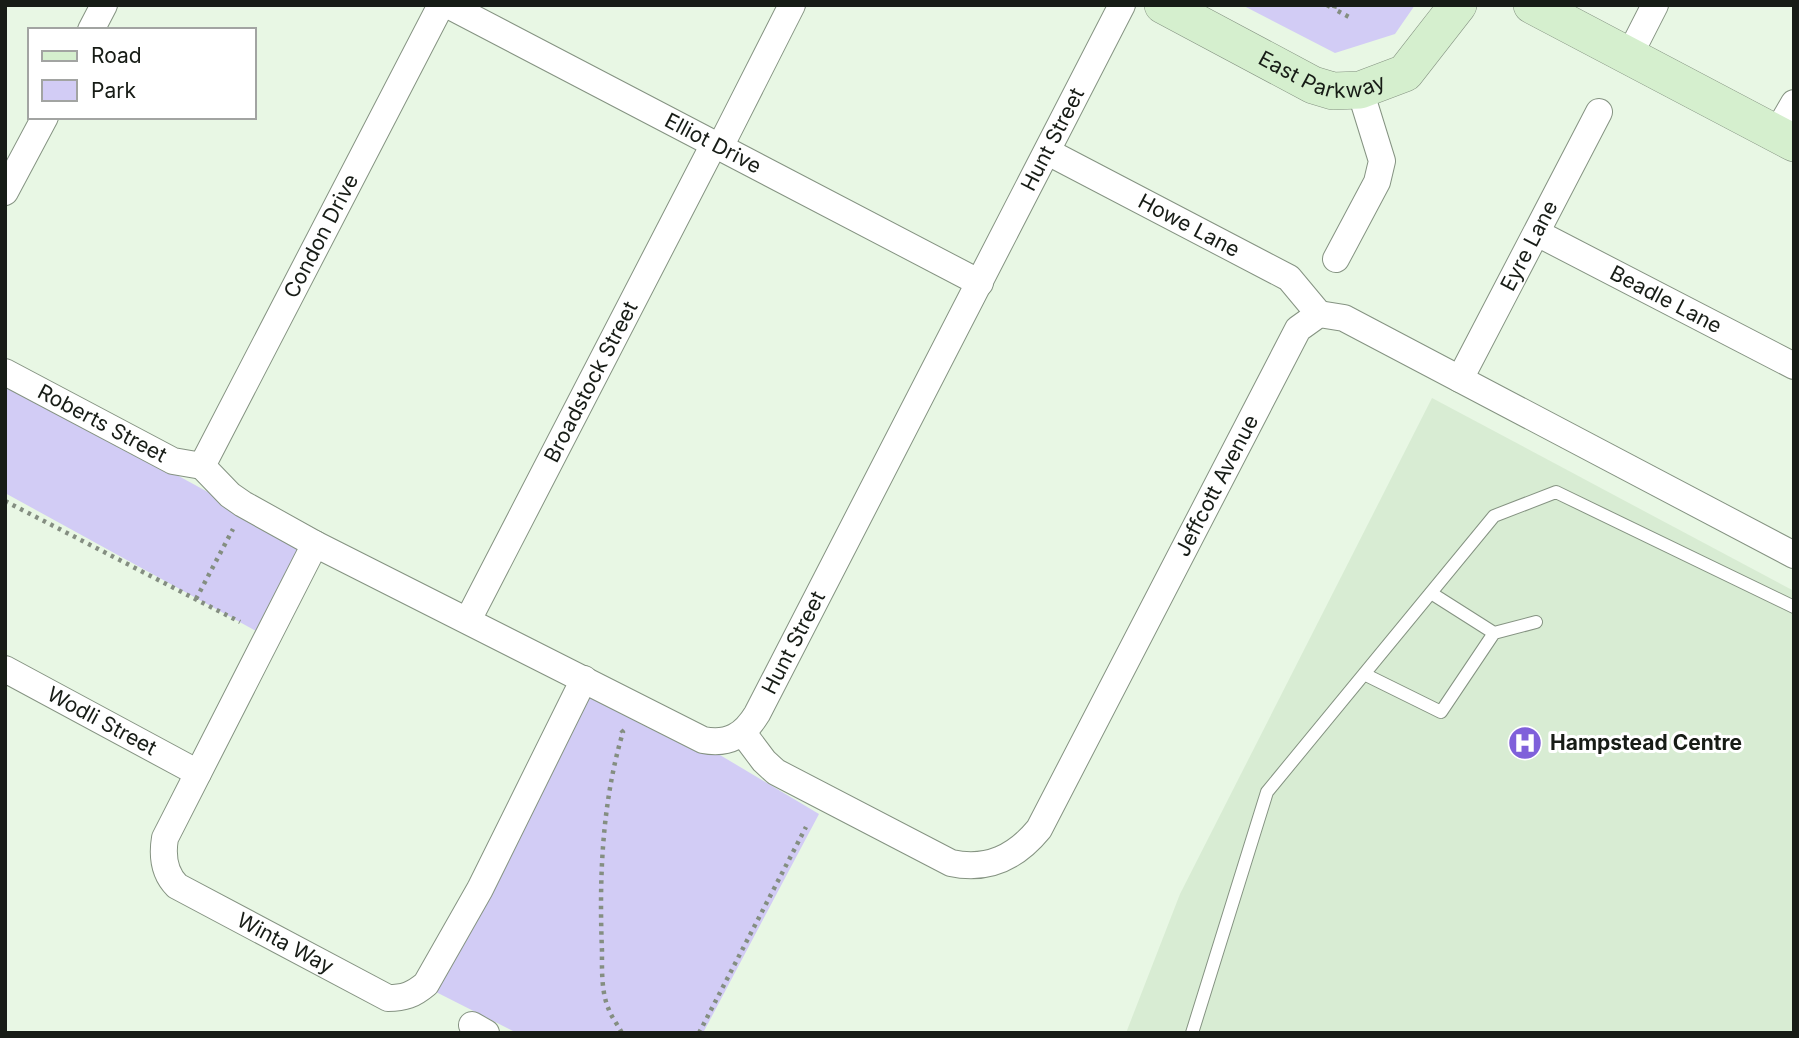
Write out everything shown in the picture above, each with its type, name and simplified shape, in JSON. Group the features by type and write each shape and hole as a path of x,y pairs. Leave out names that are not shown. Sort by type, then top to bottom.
{"street":[{"path":"92,28 104,5"},
{"name":"Condon Drive","path":"202,466 441,5"},
{"name":"Elliot Drive","path":"448,5 980,283"},
{"name":"Broadstock Street","path":"468,620 792,5"},
{"name":"Hunt Street","path":"743,733 757,714 1122,5"},
{"name":"East Parkway","path":"1163,5 1313,85 1333,91 1360,90 1405,73 1458,5"},
{"path":"1532,5 1785,139 1794,103"},
{"path":"1629,56 1655,5"},
{"path":"1336,259 1377,182 1382,161 1360,90"},
{"name":"Eyre Lane","path":"1461,379 1599,112"},
{"path":"5,192 44,119"},
{"name":"Howe Lane","path":"1048,152 1289,278 1319,314"},
{"name":"Beadle Lane","path":"1536,233 1794,366"},
{"path":"1319,314 1345,318 1794,555"},
{"name":"Jeffcott Avenue","path":"743,733 776,772 951,863 967,866 987,863 1007,858 1026,846 1039,829 1298,329 1319,314"},
{"name":"Roberts Street","path":"5,372 173,461 202,466"},
{"path":"202,466 230,495 243,504 315,544 703,740 715,743 743,733"},
{"name":"Winta Way","path":"315,544 165,838 164,862 170,879 177,886 388,998 403,998 416,993 428,980 480,889 584,679"},
{"name":"Wodli Street","path":"5,669 198,773"}],"lane":[{"path":"1192,1033 1266,792 1494,516 1556,492 1794,607"},
{"path":"1431,593 1494,633"},
{"path":"1364,674 1441,712 1494,633 1536,622"}],"path":[{"path":"1327,5 1351,18"},
{"path":"5,500 240,622"},
{"path":"196,599 237,523"},
{"path":"613,726 623,732 617,751 605,828 599,894 603,981 608,1009 622,1033"},
{"path":"699,1033 806,827"}],"shaded area":[{"name":"Hampstead Centre","path":"1432,398 1794,591 1794,1033 1126,1033 1180,894"}],"green space":[{"path":"1242,5 1415,5 1395,34 1335,53"},
{"path":"5,381 312,549 267,637 5,493"},
{"path":"589,677 819,814 703,1033 517,1033 432,990"}],"place":[{"name":"Hampstead Centre","path":"1525,743"}]}
